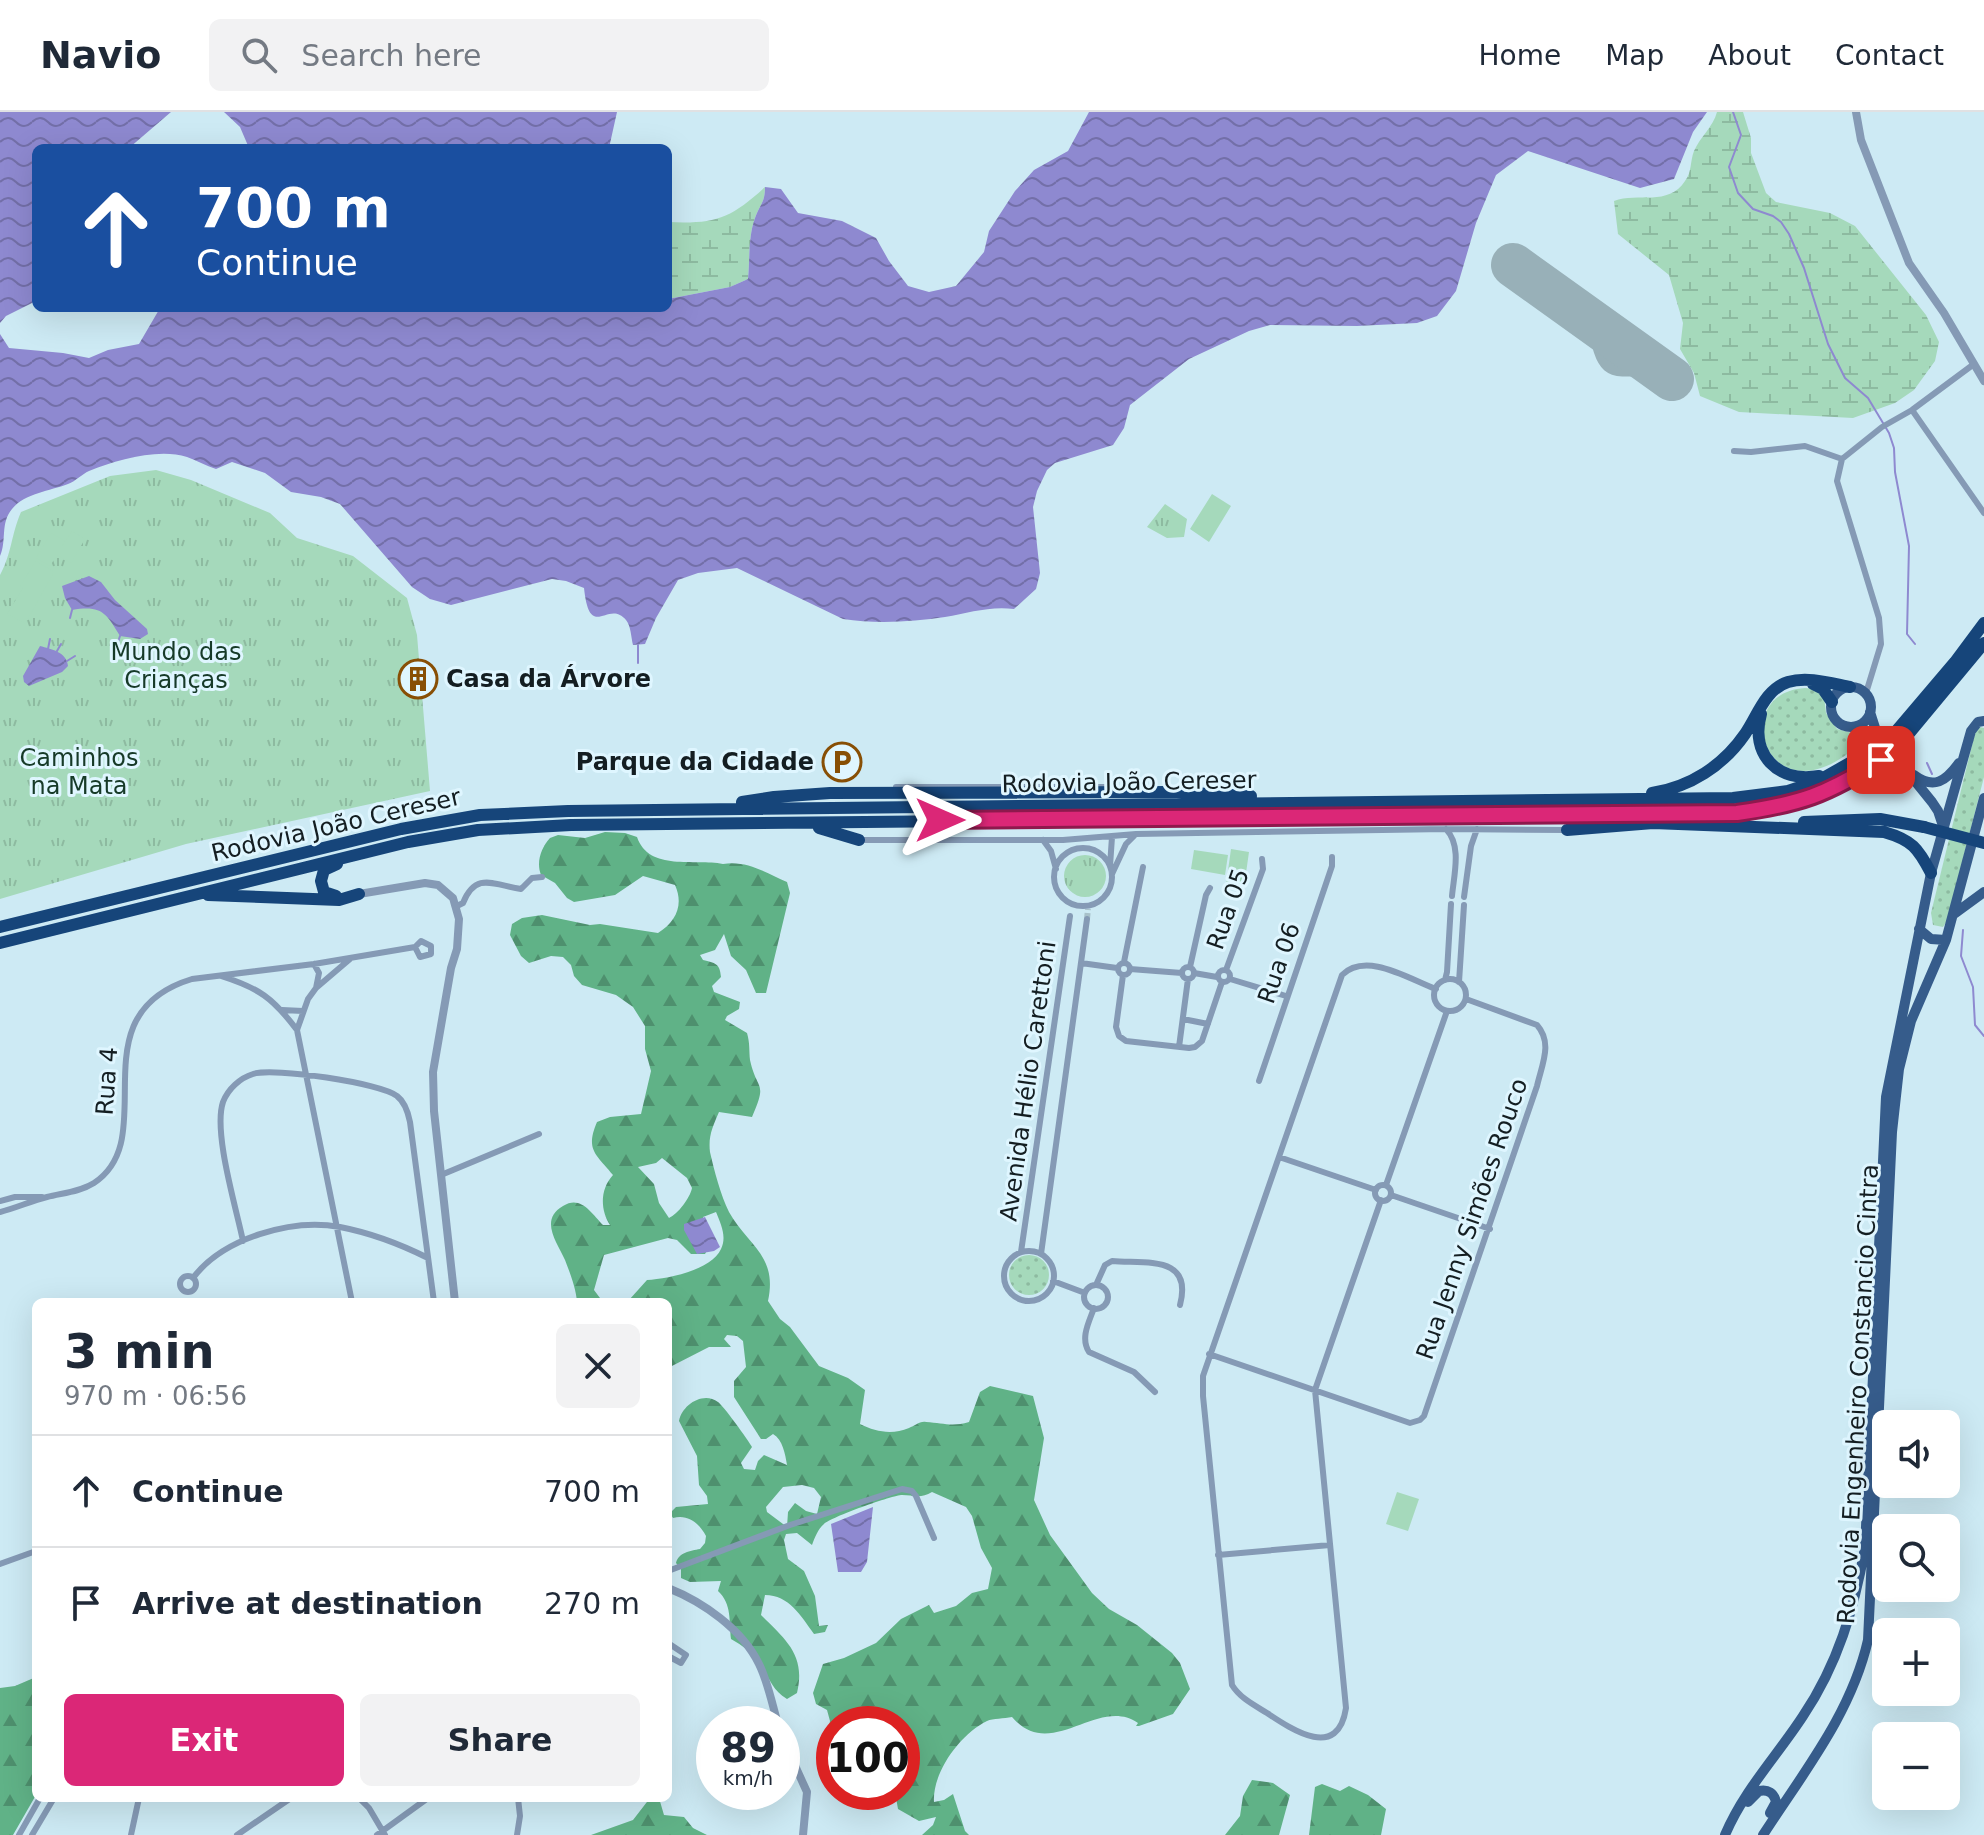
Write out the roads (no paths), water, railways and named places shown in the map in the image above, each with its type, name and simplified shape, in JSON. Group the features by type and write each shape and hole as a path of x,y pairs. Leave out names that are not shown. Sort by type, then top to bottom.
{"highway":[{"path":"1898,738 1984,623"},
{"path":"1629,815 1737,813 1774,808 1831,791 1898,738 1984,643"},
{"path":"1620,799 1672,789 1703,774 1737,745 1763,704 1785,683 1803,680 1850,687"},
{"path":"1803,680 1823,689 1832,702"},
{"path":"1763,704 1757,733 1769,762 1794,776 1814,777 1841,770"},
{"name":"Rodovia João Cereser","path":"0,927 440,821 526,812 1733,798 1788,791 1878,754"},
{"path":"701,809 774,797 830,793 1131,792 1257,796 1310,802"},
{"path":"1629,815 1732,826 1880,819 1984,843"},
{"name":"Rodovia João Cereser","path":"0,943 420,839 493,829 571,825 1629,815"},
{"path":"760,823 831,829 859,840"},
{"path":"1567,830 1653,823 1884,832 1906,838 1921,853 1931,873"},
{"path":"350,856 324,870 322,887 329,895 359,894"},
{"path":"193,895 339,900 359,894"}],"main road":[{"path":"1877,734 1843,725 1833,715 1832,702 1838,692 1850,687 1866,693 1877,734 1938,811 1943,828"},
{"path":"1849,727 1861,724 1870,712"},
{"path":"1909,772 1921,780 1940,783 1965,756 1971,731 1978,722 1984,721"},
{"name":"Rodovia Engenheiro Constancio Cintra","path":"1728,1835 1752,1785 1802,1719 1821,1688 1846,1631 1857,1591 1865,1548 1886,1097 1931,873 1965,756"},
{"name":"Rodovia Engenheiro Constancio Cintra","path":"1763,1835 1830,1733 1858,1679 1868,1640 1895,1095 1911,1021 1946,940 1984,798"},
{"path":"1954,914 1984,892"},
{"path":"1919,929 1931,939 1946,940"},
{"path":"1728,1835 1753,1795 1768,1791 1776,1802 1756,1835"}],"street":[{"path":"1856,112 1861,140 1909,263 1944,313 1984,381"},
{"path":"1866,693 1881,644 1879,618 1837,481 1842,459 1974,364"},
{"path":"1912,410 1984,513"},
{"path":"1734,451 1805,446 1842,459"},
{"path":"1446,829 1456,845 1447,972 1436,989 1436,1003 1447,1011 1459,1009 1466,999 1465,990 1459,982 1465,885 1477,829"},
{"path":"859,840 1063,840 1136,834 1567,830"},
{"path":"1112,874 1126,844 1136,834"},
{"path":"1063,840 1055,880 1058,891 1070,905 1089,907 1105,896 1111,886 1112,837"},
{"path":"1043,840 1051,851 1056,870"},
{"path":"1456,845 1471,846"},
{"path":"1060,859 1074,850 1091,849 1110,866"},
{"name":"Rua 06","path":"1259,1081 1332,866 1332,857"},
{"name":"Rua 05","path":"1226,970 1263,869 1262,859"},
{"path":"1117,968 1124,962 1143,867"},
{"path":"455,907 463,903 467,892 477,884 495,883 521,889 532,878 542,877"},
{"path":"359,894 425,883 438,885 453,898 459,919 457,949 433,1072 434,1111 455,1298"},
{"path":"1453,884 1465,885"},
{"path":"1210,888 1189,973 1179,1047 1126,1041 1118,1035 1116,1027 1123,975 1130,969 1189,973 1220,980 1230,979 1286,996"},
{"name":"Avenida Hélio Carettoni","path":"1021,1252 1070,916"},
{"path":"1451,917 1463,918"},
{"name":"Avenida Hélio Carettoni","path":"1041,1254 1087,919"},
{"path":"1068,930 1085,932"},
{"name":"Rua 4","path":"0,1212 85,1188 109,1169 121,1142 128,1037 143,1009 156,995 172,985 217,975 350,959 415,947"},
{"path":"1065,950 1075,947 1083,952"},
{"path":"316,988 350,959"},
{"path":"1124,962 1130,969"},
{"path":"1081,963 1117,968 1123,975"},
{"path":"297,1030 316,988 319,973 314,964"},
{"path":"1381,1200 1315,1390 1346,1708 1341,1726 1326,1737 1314,1737 1291,1729 1236,1692 1230,1676 1203,1376 1342,975 1354,965 1371,965 1436,989"},
{"path":"257,989 262,969"},
{"path":"1220,980 1220,971 1226,970 1230,979"},
{"path":"217,975 257,989 282,1010 297,1030 351,1298"},
{"name":"Rua 05","path":"1179,1047 1197,1046 1208,1024 1220,980"},
{"path":"1444,981 1459,982"},
{"name":"Rua Jenny Simões Rouco","path":"1315,1390 1410,1423 1424,1416 1490,1229 1546,1049 1543,1032 1529,1021 1466,999"},
{"path":"282,1010 303,1011"},
{"path":"1447,1011 1386,1185 1391,1195 1490,1229"},
{"path":"1183,1019 1208,1024"},
{"path":"243,1241 220,1119 228,1092 238,1081 268,1071 386,1090 398,1096 407,1108 433,1298"},
{"path":"1047,1077 1065,1080"},
{"path":"441,1175 539,1134"},
{"path":"1279,1157 1376,1190"},
{"path":"1386,1185 1380,1185 1376,1196 1381,1200 1391,1195"},
{"name":"Rua 4","path":"0,1201 15,1197 45,1197"},
{"path":"193,1278 212,1259 243,1241 295,1227 337,1227 389,1241 428,1258"},
{"name":"Avenida Hélio Carettoni","path":"1021,1252 1041,1254 1052,1266 1053,1281 1045,1295 1030,1301 1015,1297 1003,1276 1008,1261 1021,1252"},
{"path":"1096,1285 1105,1265 1112,1261 1170,1266 1179,1271 1183,1281 1180,1305"},
{"path":"1053,1281 1085,1293"},
{"path":"1096,1285 1105,1290 1107,1297 1102,1307 1094,1308 1087,1304 1085,1293 1089,1287 1096,1285"},
{"path":"1094,1308 1085,1336 1089,1352 1134,1372 1155,1392"},
{"path":"1209,1354 1315,1390"},
{"path":"672,1569 790,1525 902,1489 912,1491 916,1496 934,1538"},
{"path":"1218,1555 1330,1545"},
{"path":"0,1564 32,1552"},
{"path":"672,1590 710,1611 752,1651 760,1665 773,1706"},
{"path":"672,1646 686,1655 681,1663 672,1658"},
{"path":"800,1777 807,1792 803,1835"},
{"path":"19,1835 38,1802"},
{"path":"32,1835 52,1802"},
{"path":"130,1832 138,1802"},
{"path":"237,1835 285,1802"},
{"path":"362,1802 382,1834 423,1802"},
{"path":"517,1835 518,1802"}],"water":[{"path":"0,112 171,112 134,144 32,144 32,303 6,316 0,323"},
{"path":"224,112 617,112 610,144 247,144 240,127"},
{"path":"1089,112 1707,112 1693,132 1674,179 1640,188 1528,151 1496,175 1476,223 1456,291 1437,316 1417,323 1270,325 1249,331 1189,359 1130,405 1124,428 1113,445 1055,463 1047,470 1033,507 1040,573 1036,589 1014,609 988,609 907,621 843,619 737,568 698,573 678,580 645,644 633,645 628,622 613,613 595,616 591,613 584,588 552,579 451,605 430,599 412,587 340,504 291,492 265,473 232,462 216,469 187,457 163,454 112,463 89,471 68,484 24,499 8,514 0,556 0,334 9,348 89,358 108,350 139,344 158,312 672,312 672,298 730,287 748,279 751,233 765,187 781,189 798,213 842,221 876,238 908,286 929,292 956,286 984,252 989,231 1015,191 1034,170 1068,151"},
{"path":"89,576 101,582 115,600 147,629 148,634 140,639 120,636 102,612 72,610 62,586"},
{"path":"40,646 62,654 68,666 62,672 29,686 23,676"},
{"path":"705,1217 720,1247 697,1254 684,1224"},
{"path":"873,1507 867,1562 861,1572 838,1572 831,1524"}],"waterway":[{"path":"1733,112 1741,135 1729,167 1738,193 1753,209 1781,222 1789,234 1804,268 1828,344 1845,378 1868,398 1889,433 1909,546 1907,634 1915,644"},
{"path":"70,618 72,610"},
{"path":"117,645 120,636"},
{"path":"48,649 50,639"},
{"path":"57,651 61,644"},
{"path":"638,645 638,663"},
{"path":"67,661 75,656"},
{"path":"1927,763 1932,774"},
{"path":"1963,930 1961,956 1973,987 1975,1025 1984,1036"}],"tunnel":[{"path":"1087,919 1088,909"}],"place":[{"name":"Casa da Árvore","path":"418,679"},
{"name":"Parque da Cidade","path":"842,762"}],"park label":[{"name":"Mundo das Crianças","path":"176,666"},
{"name":"Caminhos na Mata","path":"79,772"}]}
